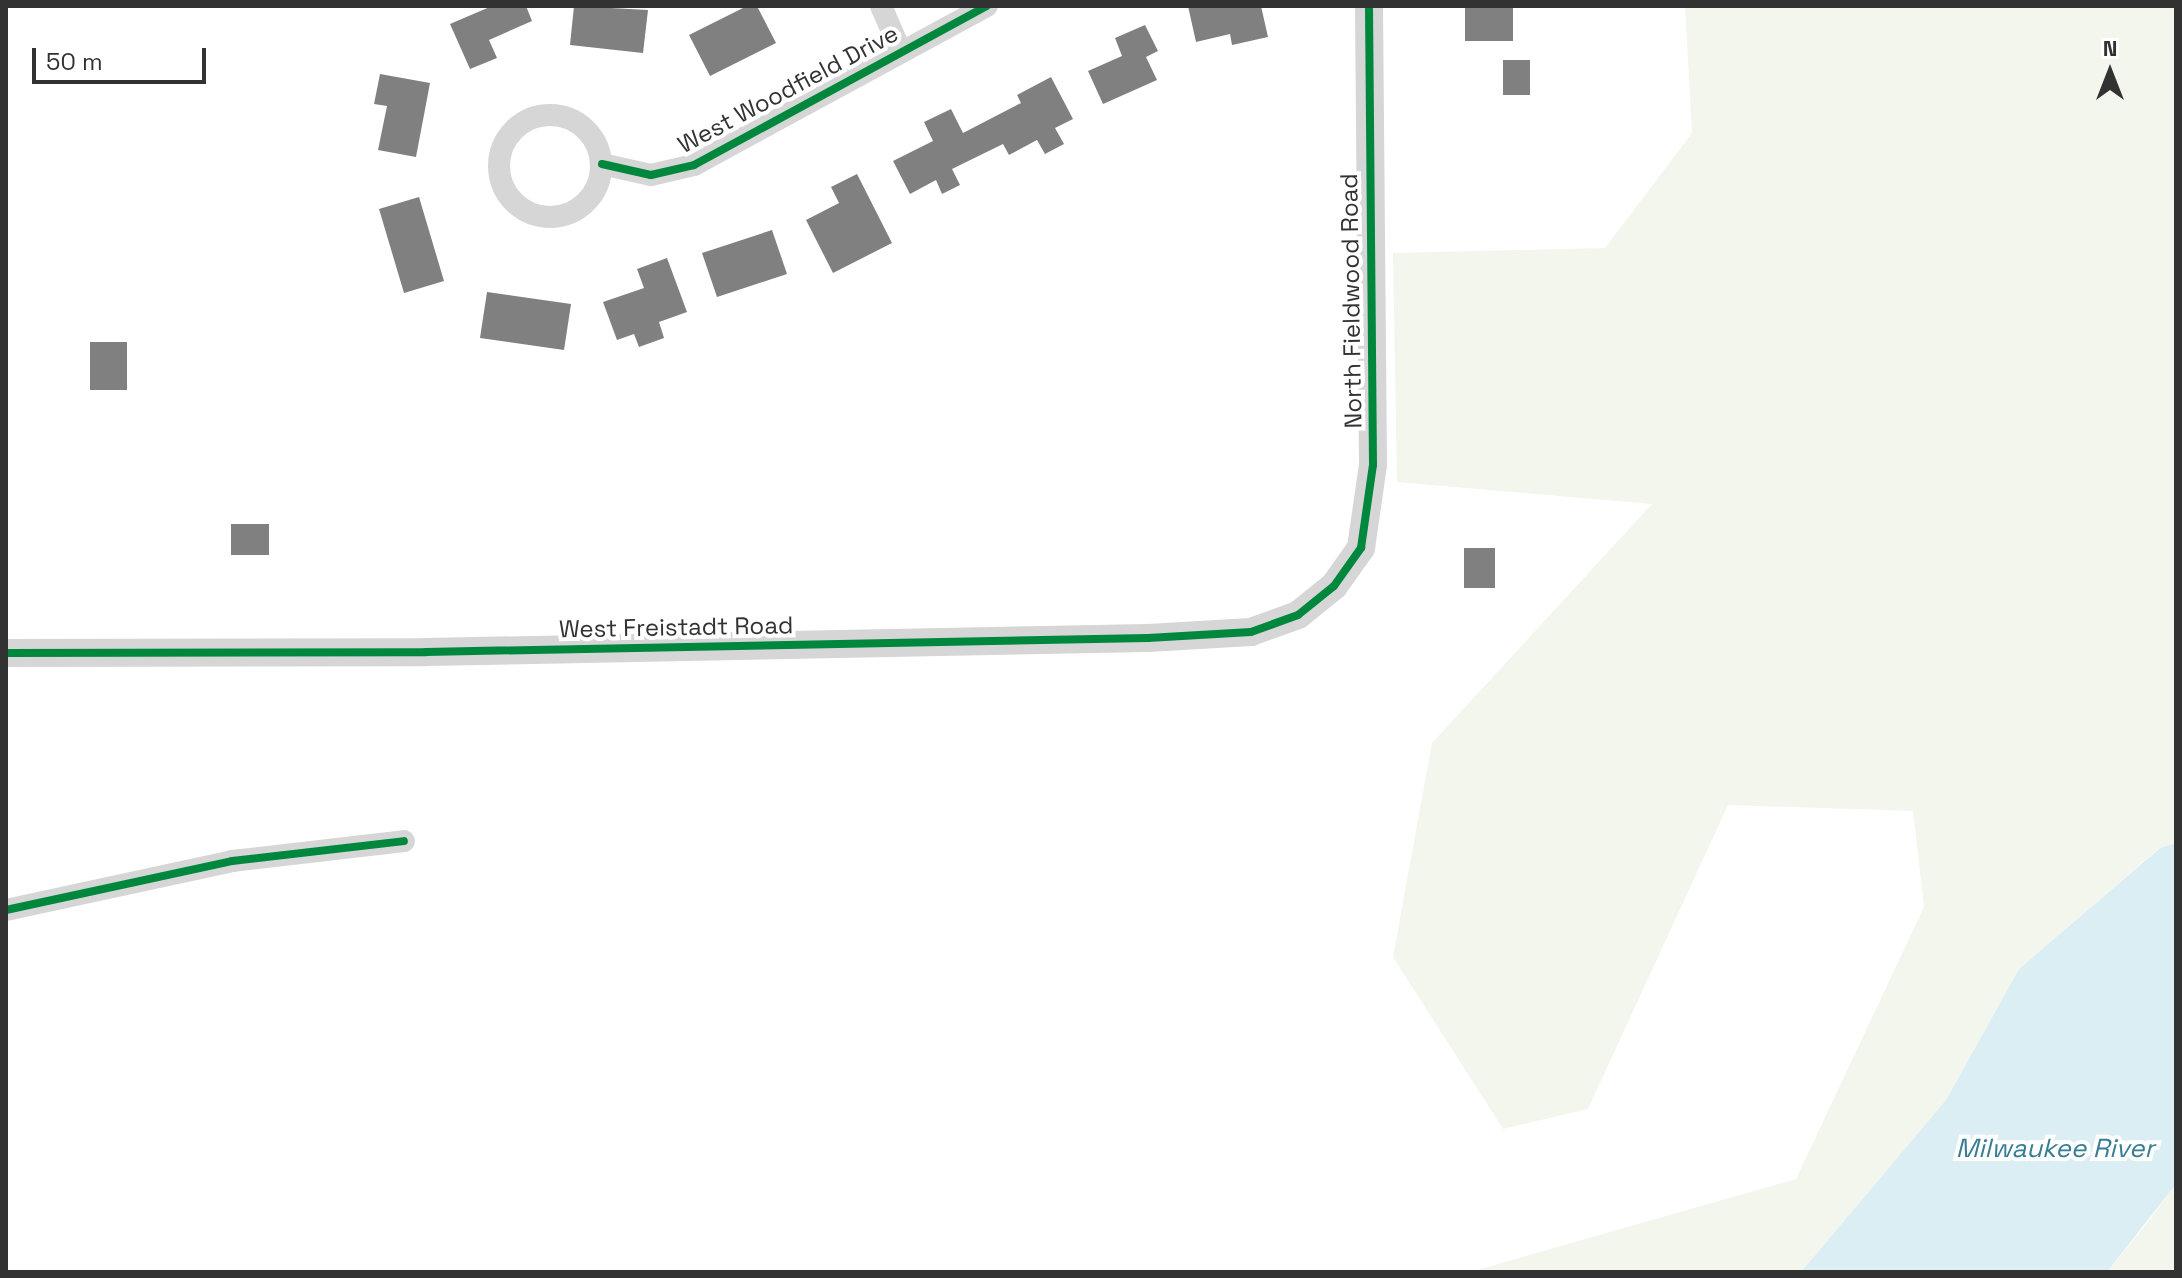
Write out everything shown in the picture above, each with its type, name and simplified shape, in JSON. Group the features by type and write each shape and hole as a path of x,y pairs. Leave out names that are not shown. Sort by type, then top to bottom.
{"street":[{"path":"881,6 901,52"},
{"name":"West Woodfield Drive","path":"602,164 651,175 694,165 987,6"},
{"name":"North Fieldwood Road","path":"1334,586 1361,548 1373,465 1369,6"},
{"path":"545,115 562,116 590,133 602,164 591,197 563,216 529,214 504,191 499,174 499,157 514,128 545,115"},
{"name":"West Freistadt Road","path":"6,653 441,652 1148,638 1251,632 1298,615 1334,586"},
{"path":"6,910 232,861 404,841"}],"shaded area":[{"path":"1685,6 2176,6 2176,843 2159,848 2019,969 1946,1100 1801,1272 1470,1272 1796,1179 1924,907 1913,811 1728,805 1588,1109 1503,1129 1393,957 1432,743 1652,504 1397,482 1393,253 1605,248 1692,133"},
{"path":"2176,1184 2176,1272 2107,1272 2147,1223"}],"water":[{"name":"Milwaukee River","path":"2176,843 2176,1184 2107,1272 1801,1272 1946,1100 2019,969 2160,848"}],"building":[{"path":"492,6 526,6 532,21 489,40 497,58 470,69 450,24"},
{"path":"574,6 648,10 643,53 570,45"},
{"path":"747,6 757,6 776,43 710,76 689,35"},
{"path":"1188,6 1261,6 1268,37 1232,45 1230,34 1196,42"},
{"path":"1465,6 1513,6 1513,41 1465,41"},
{"path":"1145,25 1158,51 1146,57 1157,80 1103,104 1088,71 1122,56 1115,38"},
{"path":"1503,60 1530,60 1530,95 1503,95"},
{"path":"380,74 430,83 416,157 378,150 387,106 374,104"},
{"path":"1051,77 1073,119 1055,128 1064,144 1045,154 1037,140 1009,155 1003,144 952,169 960,185 942,194 936,180 910,194 893,161 933,141 924,122 951,109 963,133 1021,103 1017,95"},
{"path":"857,174 892,243 833,273 806,220 839,203 831,187"},
{"path":"419,197 444,281 404,293 379,209"},
{"path":"772,230 787,274 717,297 702,253"},
{"path":"667,258 687,312 659,322 664,338 639,347 634,334 617,340 603,302 644,288 637,269"},
{"path":"487,292 571,304 564,350 480,338"},
{"path":"90,342 127,342 127,390 90,390"},
{"path":"231,524 269,524 269,555 231,555"},
{"path":"1464,548 1495,548 1495,588 1464,588"}],"cycle path":[{"path":"602,164 651,175 694,165 987,6"},
{"path":"6,653 426,652 1148,638 1251,632 1298,615 1334,586 1361,548 1373,465 1369,6"},
{"path":"6,910 232,861 404,841"}]}
